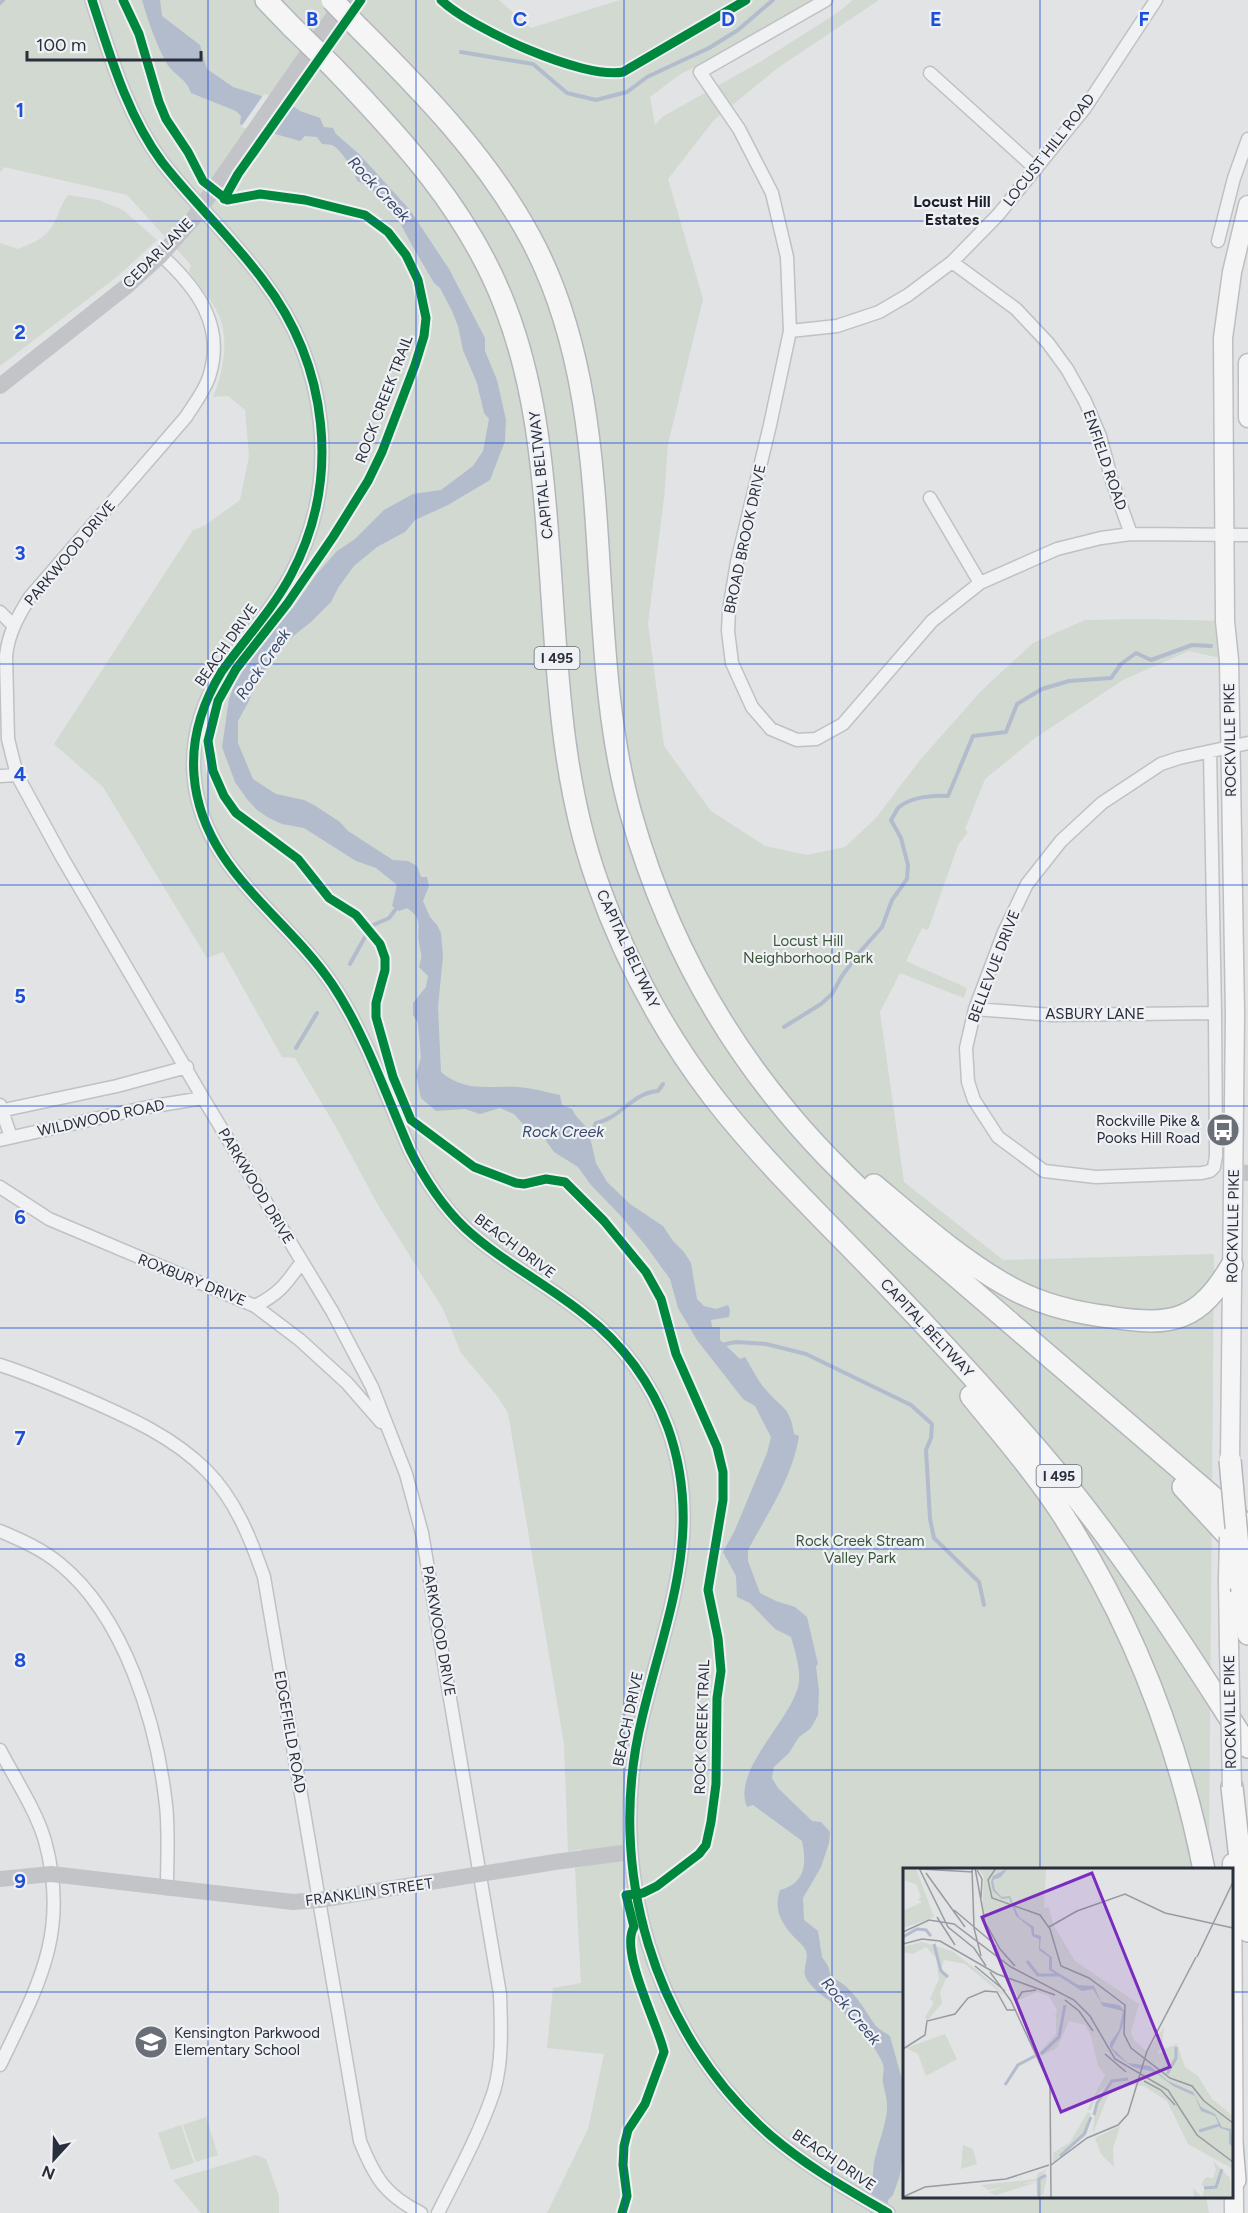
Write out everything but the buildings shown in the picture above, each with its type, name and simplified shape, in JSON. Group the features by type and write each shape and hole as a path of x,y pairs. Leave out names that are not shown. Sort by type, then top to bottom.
{"highway":[{"name":"CAPITAL BELTWAY","path":"266,0 388,124 427,170 459,215 485,261 505,304 523,358 535,407 543,468 560,702 568,765 580,825 596,879 616,931 642,985 672,1038 713,1097 754,1147 949,1351 1038,1451 1095,1521 1158,1607 1248,1747"},
{"path":"332,0 457,131 499,185 531,239 553,289 571,346 583,403 591,465 609,700 617,757 631,814 664,912 713,1010 750,1065 789,1114 866,1196 915,1241 1248,1527"},
{"path":"750,1065 834,1149 875,1186 986,1273 1014,1290 1040,1301 1071,1310 1128,1320 1173,1319 1190,1313 1205,1302 1217,1290 1232,1265"},
{"path":"835,1232 1034,1473 1080,1545 1104,1587 1148,1679 1184,1785 1204,1868"},
{"path":"1113,1412 1248,1557"},
{"path":"1230,1460 1235,1586 1248,1634"},
{"path":"1232,1787 1248,1931"},
{"path":"1233,2156 1235,2180"}],"main road":[{"name":"ROCKVILLE PIKE","path":"1230,1460 1232,1265 1241,1173 1235,1014 1239,745 1226,621 1223,338 1232,272 1248,206"},
{"path":"1248,363 1248,418"},
{"name":"ROCKVILLE PIKE","path":"1233,1868 1229,1646 1235,1586"},
{"name":"ROCKVILLE PIKE","path":"1233,1918 1234,2213"}],"street":[{"name":"BEACH DRIVE","path":"92,0 116,70 138,123 162,161 262,278 296,332 308,363 321,421 322,451 314,512 295,567 278,596 222,671 206,700 201,715 194,746 193,765 201,812 212,839 228,865 317,963 339,994 410,1150 440,1199 464,1227 481,1242 571,1304 604,1331 636,1368 660,1408 674,1445 682,1481 684,1538 677,1578 634,1753 630,1793 630,1852 638,1905 648,1945 668,1997 694,2046 735,2100 767,2132 801,2159 847,2190 888,2213"},
{"name":"CEDAR LANE","path":"0,386 126,286 160,255 202,207 345,0"},
{"name":"BROAD BROOK DRIVE","path":"826,0 700,72 740,129 772,193 787,257 790,330 737,562 729,610 728,631 732,663 752,707 771,729 797,740 816,739 843,724 932,621 980,583 1057,549 1101,538 1131,534 1248,535"},
{"name":"LOCUST HILL ROAD","path":"790,330 837,326 879,312 909,295 951,262 998,215 1085,108 1153,1"},
{"path":"930,73 1036,169"},
{"path":"1218,241 1234,178 1248,139"},
{"name":"PARKWOOD DRIVE","path":"160,255 184,276 207,311 214,341 213,362 209,378 186,417 30,597 13,625 6,656 8,739 17,775 63,859 187,1067 203,1098 284,1230 301,1263 332,1311 372,1387 406,1474 422,1533 500,1994 499,2062 494,2089 481,2125 438,2213"},
{"name":"ENFIELD ROAD","path":"951,262 1016,309 1048,343 1067,369 1085,401 1100,436 1112,481 1131,534"},
{"path":"930,498 980,583"},
{"path":"0,612 13,625"},
{"name":"BELLEVUE DRIVE","path":"1214,1167 1202,1173 1096,1177 1044,1171 998,1137 974,1100 968,1082 966,1048 975,1009 1004,932 1027,884 1061,840 1102,803 1161,764 1239,745"},
{"name":"ROCKVILLE PIKE","path":"1210,752 1215,1013 1216,1143 1214,1167"},
{"path":"0,776 17,775"},
{"name":"ASBURY LANE","path":"975,1009 1053,1015 1215,1013"},
{"name":"WILDWOOD ROAD","path":"1,1109 117,1086 187,1067"},
{"name":"WILDWOOD ROAD","path":"6,1139 148,1107 203,1098"},
{"path":"1,1109 6,1139"},
{"name":"ROXBURY DRIVE","path":"0,1187 49,1219 255,1306 300,1340 347,1383 388,1430"},
{"path":"255,1306 273,1297 301,1263"},
{"name":"EDGEFIELD ROAD","path":"0,1365 33,1376 136,1421 168,1439 206,1470 238,1512 253,1543 264,1577 360,2141 376,2175 389,2194 421,2213"},
{"path":"0,1531 30,1544 60,1564 90,1595 109,1624 132,1670 148,1715 167,1808 167,1887"},
{"path":"0,1750 44,1840 51,1874 55,1913 50,1945 29,2003 0,2065"},
{"name":"FRANKLIN STREET","path":"0,1879 51,1874 292,1902 319,1900 630,1852"}],"green space":[{"name":"Rock Creek Stream Valley Park","path":"0,0 499,0 531,28 620,0 811,0 732,48 679,75 650,97 655,125 662,117 760,62 837,13 853,0 879,0 779,67 714,120 668,179 703,299 668,444 664,498 648,623 664,746 711,811 765,846 807,855 845,847 876,818 920,760 982,690 1033,643 1085,620 1225,621 1229,660 1189,651 1123,680 1035,738 985,779 965,829 968,832 958,845 928,930 922,928 906,961 967,988 964,998 900,973 880,1012 904,1182 1003,1260 1214,1254 1209,1847 1194,1868 903,1868 903,2198 1206,2198 1209,2213 547,2213 588,2129 604,2054 547,2048 553,1988 581,1983 575,1868 583,1867 581,1849 568,1852 564,1744 508,1413 497,1396 461,1353 443,1309 378,1205 295,1058 282,1057 223,952 207,958 103,787 54,744 193,530 204,526 240,500 249,456 245,410 228,396 213,397 224,358 223,328 214,306 189,271 191,265 127,195 4,167 0,173"},
{"path":"68,195 99,200 123,210 157,240 118,276 0,366 0,243 18,249 42,237 50,230"},
{"path":"206,2117 218,2155 196,2162 183,2125"},
{"path":"181,2125 194,2163 171,2170 158,2133"},
{"path":"256,2155 266,2159 279,2196 279,2213 201,2213 173,2180"}],"water":[{"name":"Rock Creek","path":"142,0 160,0 162,16 200,45 207,69 233,87 293,106 320,118 324,127 333,128 336,134 359,154 410,210 449,269 485,338 485,351 497,380 506,420 505,441 490,480 448,505 415,520 405,532 377,547 354,566 331,602 287,641 254,685 250,699 238,721 238,743 253,779 276,794 304,800 314,805 340,822 348,831 393,860 408,861 417,866 421,877 427,877 429,886 423,901 441,933 443,956 438,1007 441,1072 459,1083 478,1087 523,1088 560,1095 562,1105 572,1109 588,1129 596,1163 607,1182 630,1204 663,1226 684,1252 691,1263 697,1299 704,1306 716,1309 728,1305 729,1317 711,1320 712,1327 720,1327 720,1340 740,1359 745,1357 763,1386 788,1413 794,1434 799,1436 785,1481 748,1550 748,1561 760,1593 795,1607 807,1617 818,1664 816,1666 819,1691 818,1715 811,1728 799,1737 789,1753 774,1767 772,1778 778,1788 812,1821 821,1822 830,1832 821,1867 803,1898 804,1920 818,1931 822,1957 831,1977 851,1991 875,2025 890,2036 903,2083 903,2153 900,2175 893,2195 888,2200 889,2213 870,2213 874,2163 887,2111 883,2064 874,2048 855,2024 807,1980 805,1972 807,1953 780,1917 778,1897 780,1890 795,1883 802,1872 804,1858 802,1841 753,1805 747,1807 744,1793 747,1778 754,1763 784,1716 799,1681 798,1662 791,1637 775,1629 750,1603 737,1597 736,1576 723,1552 735,1530 767,1453 771,1437 755,1406 743,1399 697,1340 678,1308 670,1279 646,1246 591,1185 578,1167 554,1152 539,1131 529,1131 514,1114 500,1108 480,1114 465,1109 436,1111 421,1098 416,1075 421,1057 418,1023 413,1015 413,1003 426,987 428,976 419,967 421,954 418,938 419,924 416,916 407,908 399,911 392,906 397,885 376,868 356,861 304,828 282,824 257,810 235,782 222,747 229,699 236,680 270,632 292,609 316,575 337,551 355,539 384,510 413,494 441,490 473,466 483,451 489,419 484,413 477,383 463,350 458,326 440,288 434,283 394,212 381,202 379,194 357,181 351,167 336,147 322,144 317,137 305,136 300,141 240,124 241,116 236,111 191,93 187,84 167,64"}],"pier":[{"path":"264,94 293,102 270,135 241,127"}],"waterway":[{"path":"0,3 3,0"},
{"path":"461,52 533,64 567,93 596,100 627,92 647,77 709,48 738,30 773,0"},
{"path":"784,1027 821,1004 832,994 858,954 882,927 892,900 907,879 908,865 901,838 891,820 899,807 910,801 929,796 948,796 973,736 1006,732 1017,704 1042,689 1069,681 1111,678 1121,664 1136,653 1151,660 1192,645 1211,646"},
{"path":"350,964 371,926 389,918 399,905"},
{"path":"296,1048 317,1013"},
{"path":"588,1140 596,1123 604,1121 641,1096 658,1091 663,1084"},
{"path":"721,1345 736,1342 766,1344 806,1354 911,1405 932,1424 931,1438 926,1450 930,1519 934,1538 979,1582 984,1605"}],"cycle path":[{"path":"92,0 129,105 150,144 174,177 263,280 285,313 302,348 314,385 320,423 322,462 317,500 307,538 284,588 222,671 209,695 200,720 194,747 194,775 200,808 212,837 228,863 313,958 344,1003 365,1044 410,1150 441,1201 479,1240 599,1326 624,1352 654,1396 668,1428 678,1466 683,1503 678,1574 642,1718 632,1775 630,1832 635,1889 648,1944 668,1997 695,2047 729,2094 770,2135 798,2157 888,2213"},
{"name":"ROCK CREEK TRAIL","path":"123,0 139,34 166,119 188,152 203,181 227,200 260,194 305,200 365,215 388,232 406,255 418,280 426,318 424,336 415,365 382,452 368,481 287,604 236,669 218,701 208,741 213,771 224,796 236,813 298,859 329,898 356,915 380,944 385,958 385,970 376,1003 376,1017 393,1077 411,1120 474,1167 516,1183 524,1184 546,1179 565,1182 604,1221 646,1272 661,1299 676,1354 717,1447 723,1472 723,1500 708,1590 718,1638 721,1671 717,1698 716,1784 706,1845 699,1854 657,1886 643,1893 626,1895 634,1927 631,1938 635,1970 664,2052 645,2104 628,2130 623,2165 627,2196 622,2213"},
{"path":"224,199 238,174 361,0"},
{"path":"441,0 476,24 528,50 582,68 605,72 623,72 746,0"}],"place":[{"name":"Rockville Pike & Pooks Hill Road","path":"1223,1130"},
{"name":"Kensington Parkwood Elementary School","path":"151,2042"}],"district":[{"name":"Locust Hill Estates","path":"952,210"}],"park label":[{"name":"Locust Hill Neighborhood Park","path":"808,950"}]}
